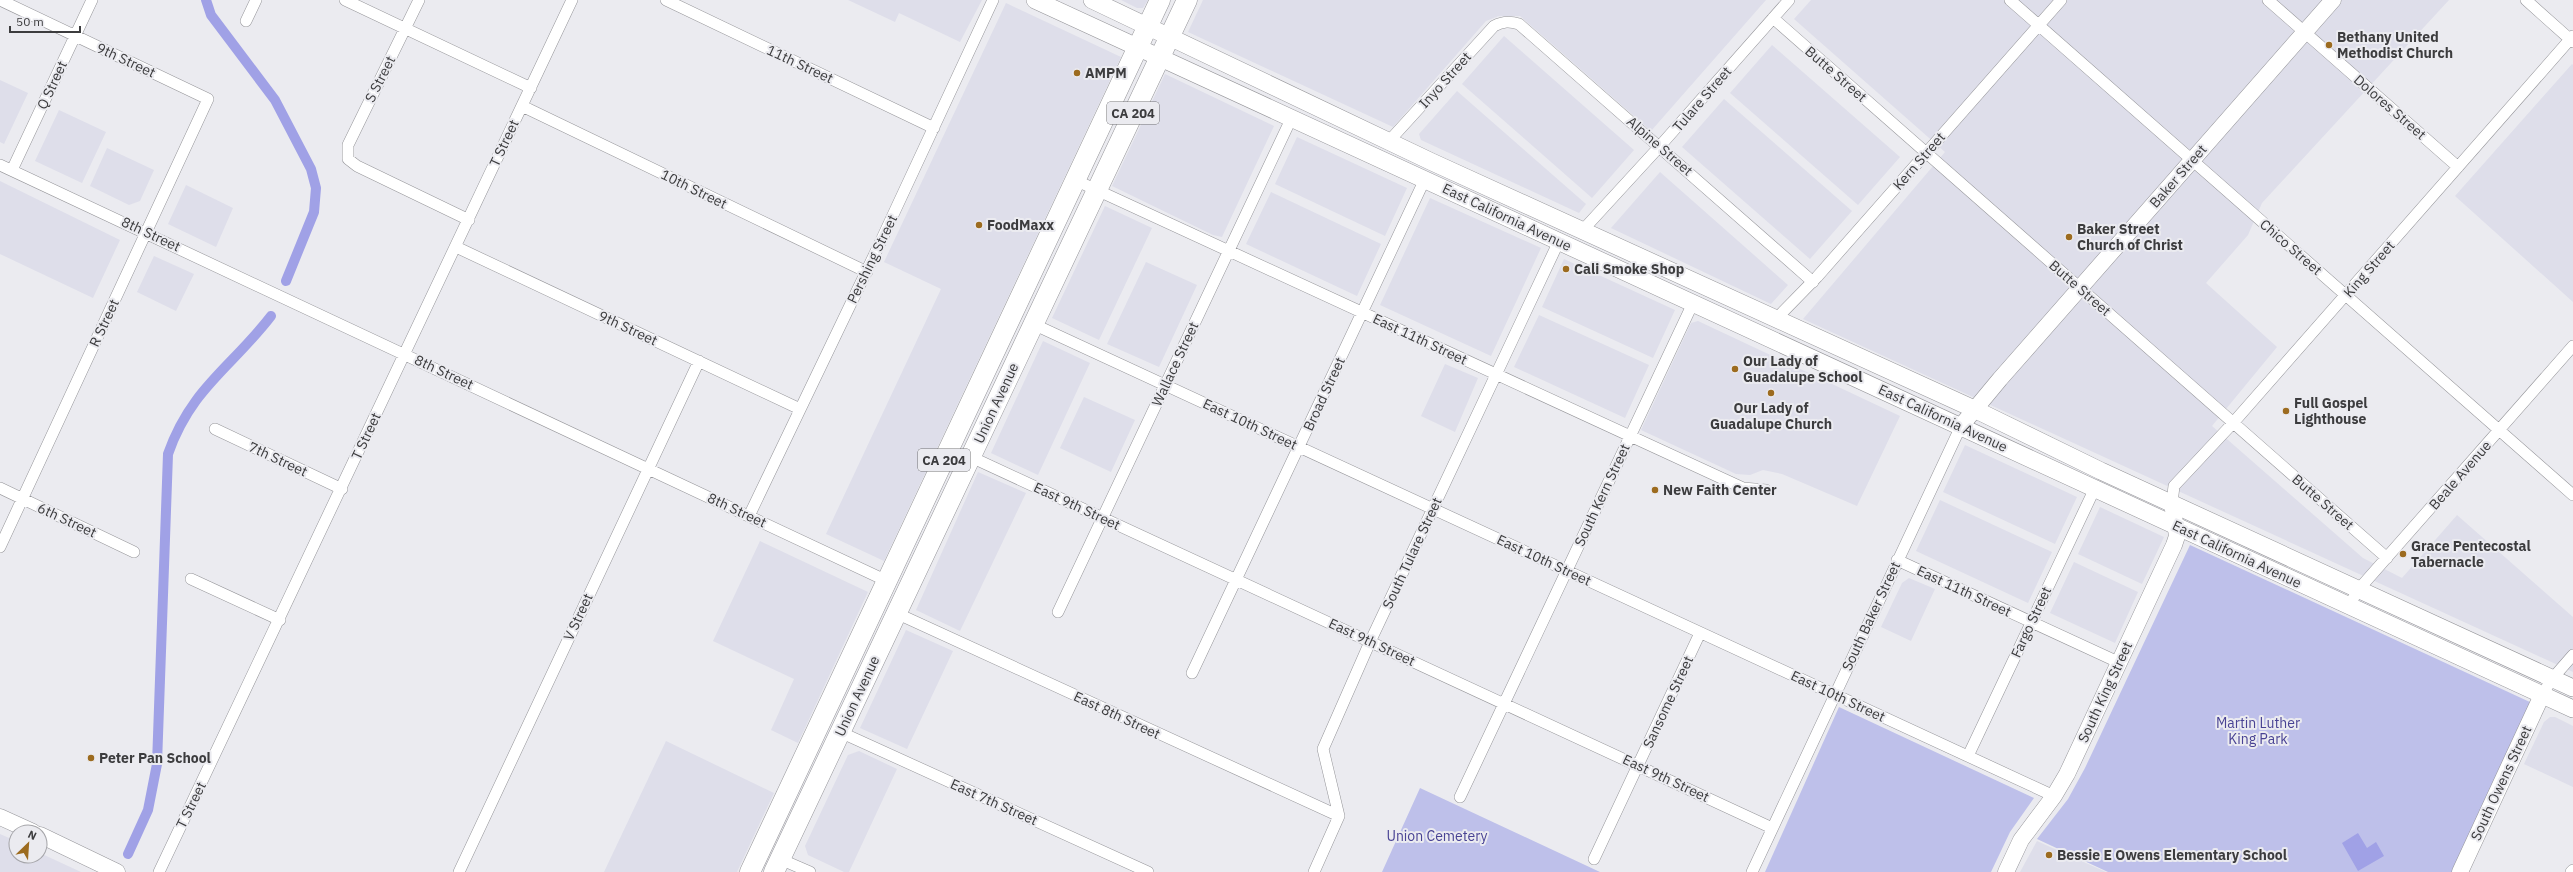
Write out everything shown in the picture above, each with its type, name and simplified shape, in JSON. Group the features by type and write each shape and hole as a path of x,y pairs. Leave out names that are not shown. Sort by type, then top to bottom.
{"highway":[{"name":"Union Avenue","path":"750,872 1160,0"},
{"name":"Union Avenue","path":"777,865 1187,0"},
{"path":"866,678 864,657 891,597 887,581"}],"main road":[{"name":"East California Avenue","path":"1035,0 1159,58 1292,117 2573,709"},
{"name":"East California Avenue","path":"1092,0 1495,191 1759,313 1974,409 2172,503 2573,688"},
{"path":"1324,132 1340,129 1384,148 1390,140"},
{"path":"1426,179 1430,174 1435,174 1495,191"},
{"path":"1509,218 1570,234 1582,231"},
{"path":"1693,303 1700,298 1759,313"}],"street":[{"name":"9th Street","path":"0,0 208,99"},
{"name":"Q Street","path":"12,170 92,0"},
{"path":"246,21 256,0"},
{"path":"345,0 531,88"},
{"name":"S Street","path":"419,0 348,145 348,159 357,166 468,220"},
{"name":"T Street","path":"159,872 406,354 572,0"},
{"name":"11th Street","path":"666,0 934,128"},
{"name":"Pershing Street","path":"749,516 867,272 992,0"},
{"name":"Tulare Street","path":"1582,231 1660,146 1789,0"},
{"name":"Chico Street","path":"2010,0 2573,495"},
{"name":"Kern Street","path":"1775,320 1813,282 2061,0"},
{"name":"Dolores Street","path":"2268,0 2458,167"},
{"name":"Baker Street","path":"1961,426 1974,409 2333,0"},
{"path":"2526,0 2572,39"},
{"name":"Butte Street","path":"1773,18 2387,558"},
{"name":"Alpine Street","path":"1502,22 1519,24 1660,146 1813,282"},
{"name":"Inyo Street","path":"1390,140 1487,33 1502,22"},
{"name":"King Street","path":"2172,503 2174,486 2233,423 2572,39"},
{"name":"R Street","path":"0,547 208,99"},
{"name":"10th Street","path":"522,106 867,272"},
{"name":"Wallace Street","path":"1058,612 1292,117"},
{"name":"8th Street","path":"0,165 147,232 887,581"},
{"name":"Broad Street","path":"1192,673 1426,179"},
{"name":"East 11th Street","path":"1075,180 1744,488 1766,490"},
{"name":"South Tulare Street","path":"1339,816 1323,749 1370,642 1559,241"},
{"name":"9th Street","path":"456,247 800,409"},
{"name":"South Kern Street","path":"1460,797 1693,303"},
{"name":"East 10th Street","path":"1033,324 2054,796"},
{"name":"Beale Avenue","path":"2349,606 2359,589 2573,346"},
{"name":"V Street","path":"459,872 699,361"},
{"name":"South Baker Street","path":"1752,872 1834,694 1961,426"},
{"name":"7th Street","path":"215,429 342,489"},
{"name":"East 9th Street","path":"971,457 1772,828"},
{"name":"6th Street","path":"0,488 134,552"},
{"name":"Fargo Street","path":"1968,756 2095,488"},
{"name":"South King Street","path":"2006,872 2021,840 2054,796 2174,545 2177,536 2172,503"},
{"name":"East 11th Street","path":"1897,560 2118,662"},
{"path":"191,579 280,620"},
{"name":"East 8th Street","path":"896,613 1339,816"},
{"name":"Sansome Street","path":"1594,859 1700,632"},
{"path":"2542,695 2552,679 2573,655"},
{"name":"South Owens Street","path":"2460,872 2542,695"},
{"name":"East 7th Street","path":"840,732 1148,872"},
{"path":"1314,872 1339,816"},
{"path":"0,817 15,824"},
{"path":"48,840 117,872"},
{"path":"777,865 810,872"}],"shaded area":[{"path":"848,0 982,0 960,42 899,13 895,22"},
{"path":"1121,0 1148,0 1143,8 1137,8"},
{"path":"1203,0 1766,0 1651,131 1520,16 1499,16 1486,21 1393,127 1188,32"},
{"path":"1811,0 2449,0 2262,203 2248,235 2206,283 2277,347 2212,426 2363,558 2402,578 2457,515 2573,617 2573,672 1803,319 1945,152 1794,19"},
{"path":"1006,3 1121,57 884,561 826,534 941,289 884,262"},
{"path":"1504,36 1634,150 1592,198 1462,84"},
{"path":"1772,45 1900,157 1858,205 1730,93"},
{"path":"2572,64 2573,65 2573,302 2455,196"},
{"path":"1165,74 1274,126 1222,237 1213,235 1112,186"},
{"path":"0,80 28,93 4,144 0,142"},
{"path":"1457,91 1586,204 1579,213 1421,140 1419,134"},
{"path":"1724,99 1852,211 1810,259 1682,147"},
{"path":"59,110 106,132 82,183 35,161"},
{"path":"1297,137 1407,188 1385,236 1275,184"},
{"path":"107,148 154,170 140,201 129,205 90,186"},
{"path":"1660,172 1788,285 1771,304 1611,228"},
{"path":"0,181 120,240 93,298 0,254"},
{"path":"186,185 233,208 216,247 168,224"},
{"path":"1271,192 1381,244 1357,296 1246,244"},
{"path":"1430,198 1541,248 1491,356 1380,305"},
{"path":"1105,206 1152,228 1099,340 1052,318"},
{"path":"154,256 194,274 176,311 137,292"},
{"path":"1564,259 1675,310 1653,358 1542,307"},
{"path":"1146,262 1197,285 1159,367 1107,344"},
{"path":"1539,315 1649,365 1625,418 1514,367"},
{"name":"Our Lady of Guadalupe School","path":"1698,321 1900,416 1857,506 1782,474 1763,470 1750,475 1736,474 1641,430 1691,323"},
{"path":"1043,341 1090,363 1038,475 991,453"},
{"path":"1445,364 1478,378 1455,432 1421,416"},
{"path":"1084,397 1135,420 1111,472 1060,448"},
{"path":"1965,445 2077,497 2055,544 1943,492"},
{"path":"978,472 1026,493 960,631 916,610"},
{"path":"1940,500 2052,552 2028,603 1916,551"},
{"path":"2100,507 2164,537 2142,584 2078,554"},
{"path":"760,541 868,592 798,743 771,730 794,679 713,641"},
{"path":"2074,562 2138,592 2115,643 2050,613"},
{"path":"1909,578 1935,589 1911,641 1881,627 1902,583"},
{"path":"906,630 953,651 907,749 860,728"},
{"path":"2550,717 2555,717 2573,726 2573,787 2524,764 2544,722"},
{"path":"666,741 774,793 737,872 604,872"},
{"path":"859,751 897,769 849,872 844,872 808,855 805,846 848,755"},
{"path":"0,834 8,838 8,864 48,864 48,857 81,872 0,872"},
{"name":"Bessie E Owens Elementary School","path":"2037,841 2106,872 2020,872"}],"green space":[{"name":"Martin Luther King Park","path":"2190,545 2532,703 2453,872 2108,872 2037,839 2068,799 2085,768"},
{"path":"1839,707 2034,798 2010,832 1991,872 1765,872"},
{"name":"Union Cemetery","path":"1420,788 1600,872 1382,872"}],"water":[{"path":"2358,833 2367,848 2376,842 2384,856 2358,871 2342,843"}],"waterway":[{"path":"206,0 211,15 275,100 311,169 316,188 314,212 286,281"},
{"path":"128,854 148,810 157,764 168,454 177,431 200,395 271,316"}],"place":[{"name":"Bethany United Methodist Church","path":"2329,45"},
{"name":"AMPM","path":"1077,73"},
{"name":"FoodMaxx","path":"979,225"},
{"name":"Baker Street Church of Christ","path":"2069,237"},
{"name":"Cali Smoke Shop","path":"1566,269"},
{"name":"Our Lady of Guadalupe School","path":"1735,369"},
{"name":"Our Lady of Guadalupe Church","path":"1771,393"},
{"name":"Full Gospel Lighthouse","path":"2286,411"},
{"name":"New Faith Center","path":"1655,490"},
{"name":"Grace Pentecostal Tabernacle","path":"2403,554"},
{"name":"Peter Pan School","path":"91,758"},
{"name":"Bessie E Owens Elementary School","path":"2049,855"}]}
